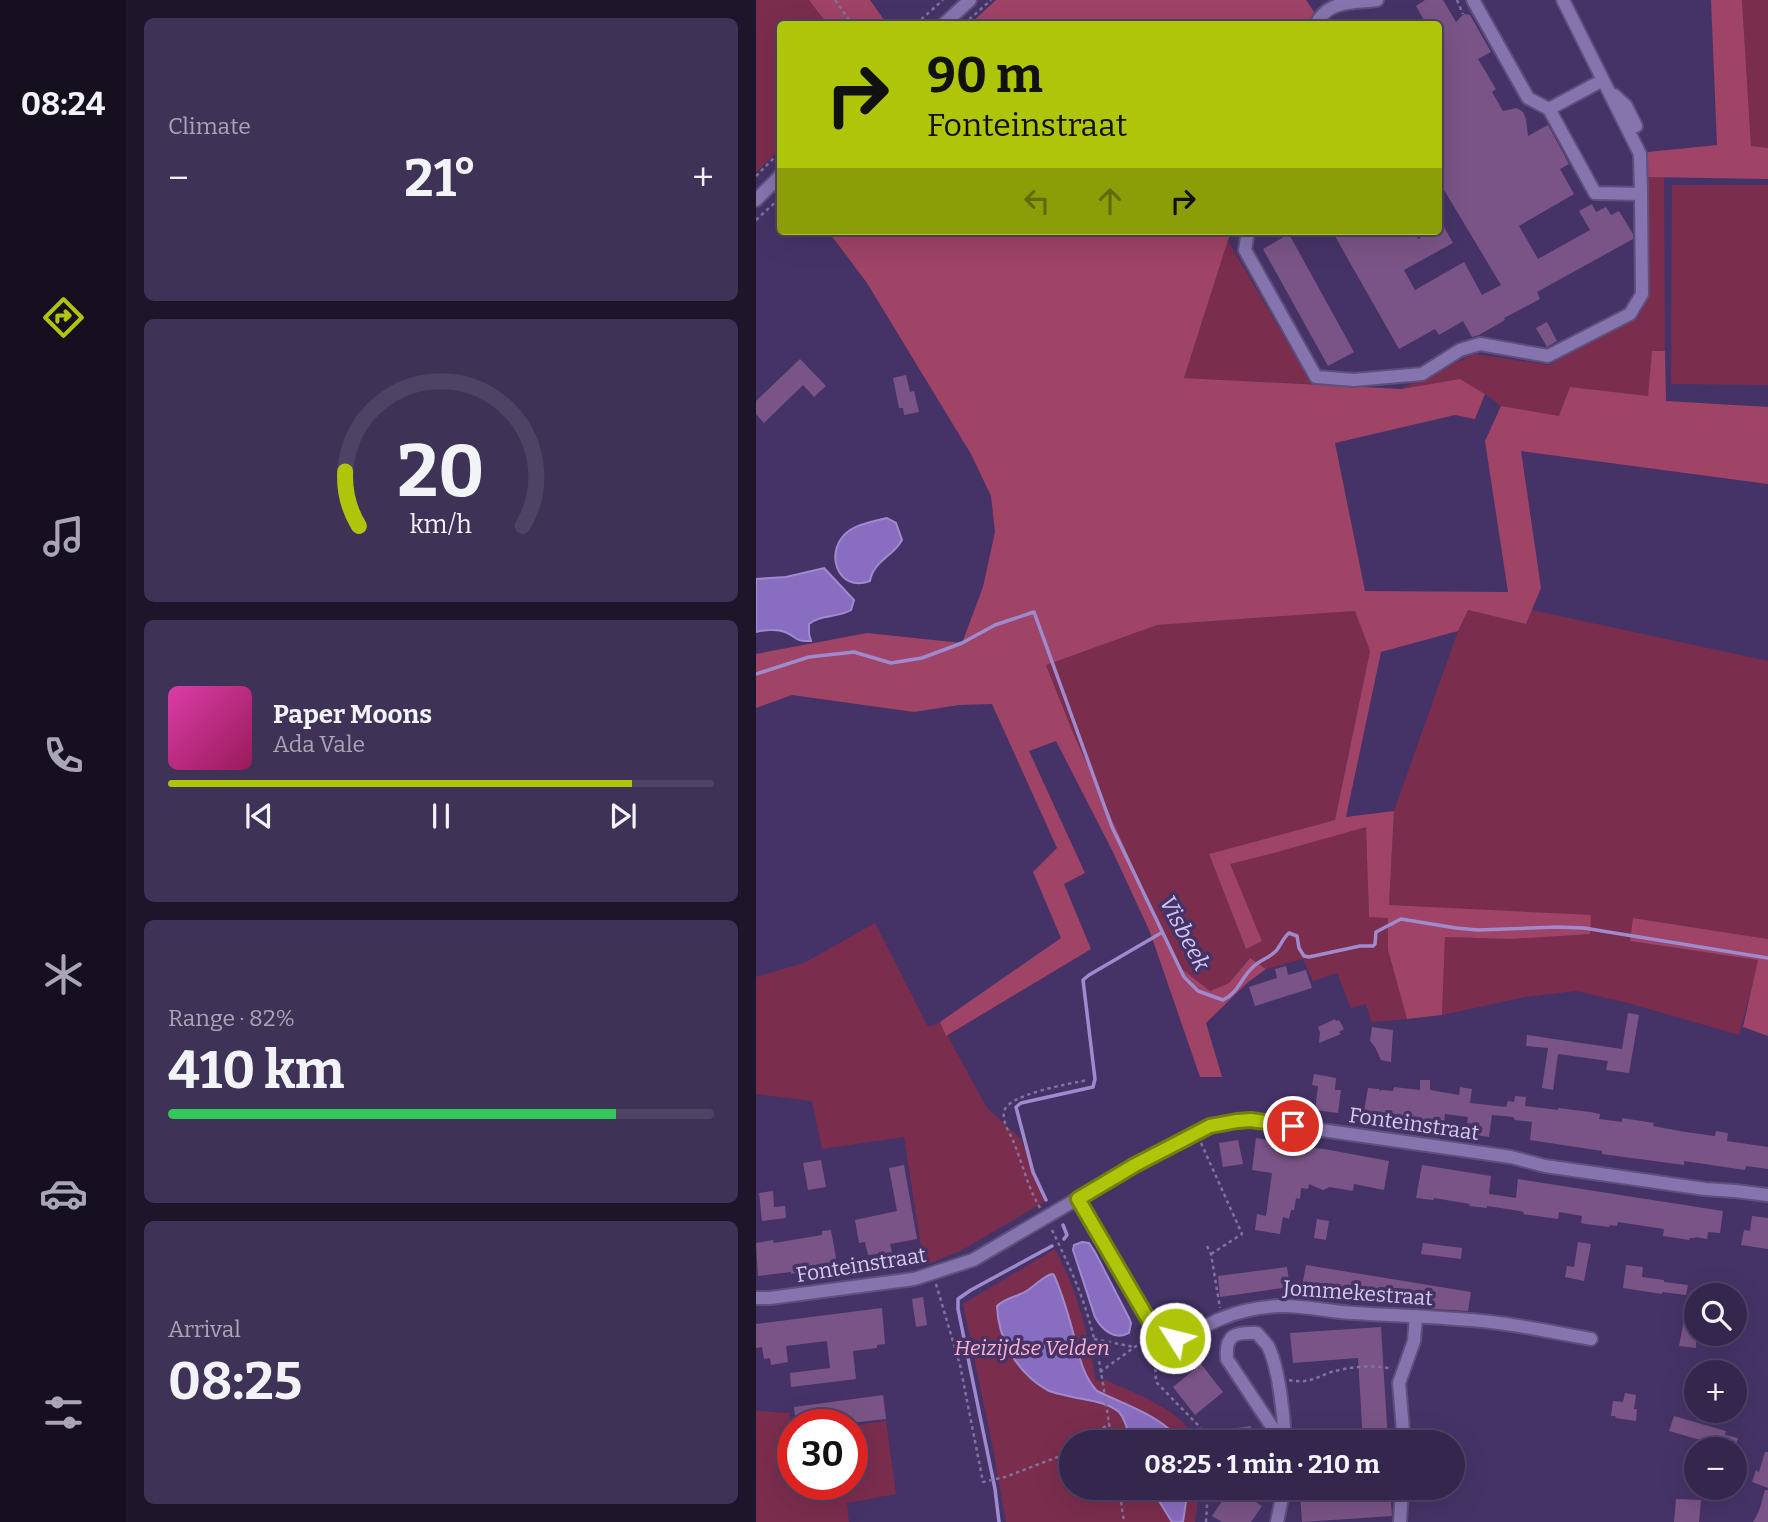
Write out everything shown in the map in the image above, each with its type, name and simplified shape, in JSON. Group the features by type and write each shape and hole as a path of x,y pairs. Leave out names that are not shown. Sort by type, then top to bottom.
{"street":[{"path":"947,21 970,0"},
{"path":"1317,21 1334,5 1377,0"},
{"path":"1473,0 1528,97 1549,109 1595,193 1641,194"},
{"path":"1247,235 1245,250 1316,377 1354,380 1422,374 1460,350 1480,344 1548,356 1630,314 1642,294 1640,155 1563,0"},
{"path":"1549,109 1605,84"},
{"path":"1605,84 1626,106 1636,127"},
{"path":"756,200 777,179"},
{"name":"Fonteinstraat","path":"756,1298 899,1281 933,1274 973,1260 1135,1165 1199,1131 1228,1122 1251,1120 1485,1153 1545,1166 1705,1189 1768,1195"},
{"path":"1078,1199 1156,1330"},
{"name":"Jommekestraat","path":"1156,1330 1167,1337 1184,1338 1221,1318 1283,1306 1492,1322 1591,1339"},
{"path":"1403,1430 1399,1383 1413,1342 1416,1316"},
{"path":"1276,1430 1227,1359 1228,1341 1233,1335 1241,1332 1256,1333 1267,1346 1276,1375 1284,1430"},
{"path":"1277,1522 1282,1500"},
{"path":"1400,1522 1401,1500"}],"path":[{"path":"835,0 850,21"},
{"path":"919,21 943,0"},
{"path":"967,21 991,0"},
{"path":"1457,0 1463,14"},
{"path":"756,176 777,155"},
{"path":"756,220 777,201"},
{"path":"1041,1210 1005,1125 1003,1113 1007,1105 1014,1100 1087,1080"},
{"path":"1193,1143 1202,1139 1242,1234 1211,1254"},
{"path":"1033,1214 1047,1206"},
{"path":"1054,1234 1079,1287 1094,1339 1110,1430"},
{"path":"1207,1246 1211,1254 1221,1318"},
{"path":"933,1274 960,1365 984,1482 1059,1457"},
{"path":"1100,1372 1156,1330"},
{"path":"1156,1330 1156,1382 1201,1430"},
{"path":"1094,1339 1134,1347"},
{"path":"1276,1375 1300,1382 1363,1367 1384,1367 1402,1374"},
{"path":"1100,1430 1109,1421"},
{"path":"1121,1500 1124,1522"},
{"path":"1206,1522 1207,1500"}],"green space":[{"path":"756,0 809,0 825,21 777,21 777,153 756,172"},
{"path":"1742,0 1768,0 1768,148 1751,146"},
{"path":"1648,177 1664,177 1665,351 1652,351 1648,396 1570,387 1559,417 1501,406 1460,379 1401,389 1474,354 1549,365 1638,317 1647,297"},
{"path":"1672,185 1768,185 1768,385 1671,384"},
{"path":"1228,241 1312,384 1184,378"},
{"path":"1468,610 1526,624 1532,610 1768,661 1768,939 1634,918 1631,941 1759,960 1739,1035 1576,991 1525,997 1442,1015 1445,937 1510,939 1389,905 1394,811 1458,631"},
{"path":"1356,611 1370,651 1335,820 1209,854 1246,949 1261,941 1229,864 1366,826 1369,917 1388,917 1388,950 1407,1019 1371,1022 1366,1004 1351,1008 1337,973 1313,981 1303,959 1266,969 1249,958 1229,983 1210,991 1178,966 1074,735 1046,664 1156,625"},
{"path":"875,923 928,1027 940,1022 987,1108 1021,1139 1044,1202 962,1250 924,1266 904,1137 822,1149 812,1101 756,1094 756,977 804,963"},
{"name":"Heizijdse Velden","path":"1055,1249 1081,1314 1096,1381 1106,1380 1144,1397 1170,1412 1189,1430 1059,1430 1059,1500 1198,1500 1195,1522 1006,1522 963,1304"},
{"path":"756,1411 777,1412 777,1500 863,1500 847,1503 849,1522 756,1522"},
{"path":"886,1421 896,1494 868,1499 868,1424"}],"shaded area":[{"path":"809,0 870,0 885,21 825,21"},
{"path":"996,0 1306,0 1320,21 973,21"},
{"path":"1711,0 1742,0 1751,146 1768,148 1768,179 1648,177 1648,152 1717,145"},
{"path":"831,235 1230,235 1184,378 1401,389 1460,379 1485,394 1475,419 1455,415 1335,443 1365,591 1508,592 1485,441 1501,406 1559,416 1570,387 1648,396 1652,351 1665,351 1666,401 1768,407 1768,484 1521,451 1541,588 1526,624 1468,610 1458,631 1381,652 1346,817 1394,811 1389,905 1591,915 1590,934 1510,939 1445,937 1442,1015 1407,1019 1388,950 1388,918 1369,917 1366,827 1230,864 1262,941 1246,949 1209,854 1335,820 1370,651 1355,611 1157,625 1046,665 1074,735 1178,966 1210,991 1229,983 1250,958 1266,969 1247,983 1206,1023 1222,1077 1200,1077 1150,932 1113,852 1056,741 1029,751 1085,873 1064,884 1091,949 946,1036 940,1022 1061,938 1033,872 1057,848 992,704 959,705 914,712 792,695 756,708 756,654 867,633 962,643 983,587 995,532 991,496 971,454 867,283"},
{"path":"887,518 896,523 902,540 875,568 870,581 849,581 837,568 835,558 841,538 850,530 868,522"},
{"path":"824,568 854,600 851,610 809,624 811,641 799,640 778,630 756,632 756,579 786,577"},
{"path":"1633,918 1768,939 1768,1036 1743,1027 1758,960 1630,941"},
{"path":"1089,1243 1095,1252 1129,1318 1129,1333 1119,1336 1109,1333 1095,1317 1073,1250 1074,1245"},
{"path":"1054,1275 1082,1366 1097,1391 1154,1418 1170,1430 1127,1430 1119,1412 1114,1408 1047,1390 1018,1365 1005,1343 997,1306 1045,1277"},
{"path":"1158,1500 1186,1500 1183,1522 1172,1522"}],"building":[{"path":"1425,0 1443,0 1456,22 1464,14 1470,15 1491,52 1478,59 1496,89 1492,92 1503,111 1517,108 1523,112 1528,136 1548,125 1569,164 1560,169 1574,194 1519,226 1538,259 1590,230 1579,211 1592,204 1596,212 1606,207 1611,215 1619,211 1633,234 1633,239 1537,292 1540,299 1479,335 1472,337 1463,321 1439,335 1435,329 1399,349 1334,235 1416,235 1418,239 1425,235 1442,235 1443,225 1453,243 1404,270 1415,290 1464,262 1482,295 1501,285 1442,187 1442,21 1424,21 1416,6"},
{"path":"1290,235 1354,352 1328,366 1263,249"},
{"path":"1547,322 1557,341 1547,347 1536,328"},
{"path":"800,359 826,386 814,397 803,385 764,423 756,414 756,401"},
{"path":"906,375 910,392 914,391 919,412 904,415 903,408 899,408 893,378"},
{"path":"1286,966 1288,975 1306,970 1312,988 1255,1006 1249,987 1277,978 1275,969"},
{"path":"1628,1013 1639,1015 1629,1073 1606,1070 1608,1061 1558,1054 1553,1090 1542,1088 1548,1048 1526,1046 1527,1035 1622,1049"},
{"path":"1335,1019 1339,1020 1344,1029 1339,1032 1341,1034 1319,1043 1318,1027"},
{"path":"1372,1027 1393,1030 1391,1062 1381,1060 1370,1041"},
{"path":"1314,1074 1336,1078 1335,1090 1341,1090 1338,1113 1315,1110 1318,1086 1312,1085"},
{"path":"1420,1080 1430,1080 1430,1090 1459,1095 1460,1087 1472,1089 1470,1103 1506,1107 1508,1101 1514,1102 1515,1096 1526,1097 1525,1106 1590,1112 1600,1114 1599,1119 1622,1122 1622,1118 1715,1136 1716,1131 1728,1133 1727,1141 1768,1147 1768,1169 1746,1166 1745,1170 1684,1161 1684,1165 1602,1154 1602,1151 1530,1140 1532,1122 1515,1120 1513,1117 1492,1115 1489,1137 1476,1135 1477,1131 1472,1131 1473,1124 1467,1123 1468,1117 1445,1114 1443,1130 1403,1120 1363,1116 1368,1088 1380,1091 1393,1091 1394,1087 1420,1090"},
{"path":"1256,1138 1273,1141 1272,1143 1389,1161 1384,1190 1354,1184 1353,1191 1330,1187 1323,1190 1309,1184 1308,1189 1301,1188 1300,1199 1296,1198 1289,1219 1283,1217 1280,1234 1255,1230 1257,1214 1266,1216 1272,1173 1252,1170"},
{"path":"1238,1140 1243,1164 1223,1167 1219,1143"},
{"path":"821,1160 826,1187 808,1190 803,1163"},
{"path":"904,1165 917,1239 890,1244 892,1252 868,1255 865,1242 859,1243 855,1220 897,1211 889,1168"},
{"path":"1422,1165 1491,1176 1489,1194 1516,1198 1518,1179 1723,1211 1720,1233 1708,1232 1707,1239 1695,1237 1689,1240 1663,1236 1664,1229 1618,1222 1617,1226 1609,1227 1581,1223 1582,1216 1559,1212 1558,1219 1434,1198 1416,1198"},
{"path":"773,1191 774,1207 785,1206 786,1218 762,1221 759,1193"},
{"path":"1752,1216 1768,1218 1768,1249 1741,1245 1744,1230 1750,1231"},
{"path":"1317,1219 1329,1221 1326,1240 1314,1238"},
{"path":"831,1230 838,1270 826,1272 825,1268 758,1276 756,1243 773,1240 774,1243 822,1235 822,1231"},
{"path":"1578,1242 1591,1244 1584,1281 1565,1277 1567,1266 1574,1267"},
{"path":"1423,1243 1462,1248 1461,1259 1421,1254"},
{"path":"1306,1265 1471,1292 1468,1311 1435,1309 1302,1286"},
{"path":"1626,1265 1643,1267 1642,1277 1684,1284 1684,1295 1662,1294 1623,1288"},
{"path":"1287,1267 1290,1287 1220,1297 1218,1276"},
{"path":"923,1297 927,1325 916,1327 912,1299"},
{"path":"882,1308 885,1344 877,1345 877,1348 853,1351 856,1379 791,1387 790,1373 830,1368 827,1341 786,1346 788,1362 771,1365 770,1358 764,1359 762,1347 756,1348 756,1324"},
{"path":"1684,1320 1684,1346 1696,1348 1679,1346"},
{"path":"1381,1327 1387,1430 1362,1430 1358,1358 1293,1363 1290,1333"},
{"path":"1201,1364 1223,1392 1195,1415 1173,1387"},
{"path":"1625,1393 1636,1395 1636,1421 1611,1416 1613,1401 1623,1402"},
{"path":"883,1395 886,1419 868,1421 868,1409 794,1407"},
{"path":"1674,1416 1684,1419 1684,1423 1698,1423 1726,1431 1725,1435 1734,1437 1690,1437 1669,1431"},
{"path":"1251,1426 1252,1430 1221,1430"},
{"path":"1765,1452 1768,1452 1768,1488 1752,1482 1756,1470 1759,1472"},
{"path":"1765,1490 1768,1490 1768,1522 1753,1522 1759,1511"},
{"path":"1676,1499 1701,1500 1699,1522 1674,1522"},
{"path":"1223,1500 1253,1500 1262,1506 1251,1522 1222,1522 1212,1516"},
{"path":"1300,1500 1391,1500 1392,1516 1302,1522"}],"waterway":[{"name":"Visbeek","path":"756,674 809,657 854,652 891,663 922,658 962,643 995,625 1034,612 1112,827 1184,977 1198,991 1223,1000 1253,967 1276,951 1289,933 1297,936 1299,948 1304,956 1309,957 1360,946 1373,946 1376,932 1401,919 1478,930 1584,928 1768,958"},
{"path":"1046,1200 1033,1172 1016,1107 1021,1103 1093,1087 1095,1079 1083,980 1161,933"},
{"path":"1063,1225 1067,1235 1064,1239"},
{"path":"999,1522 958,1299 1052,1246"}],"route":[{"path":"1175,1338 1155,1331 1078,1199 1135,1165 1210,1126 1251,1120 1293,1126"}]}
